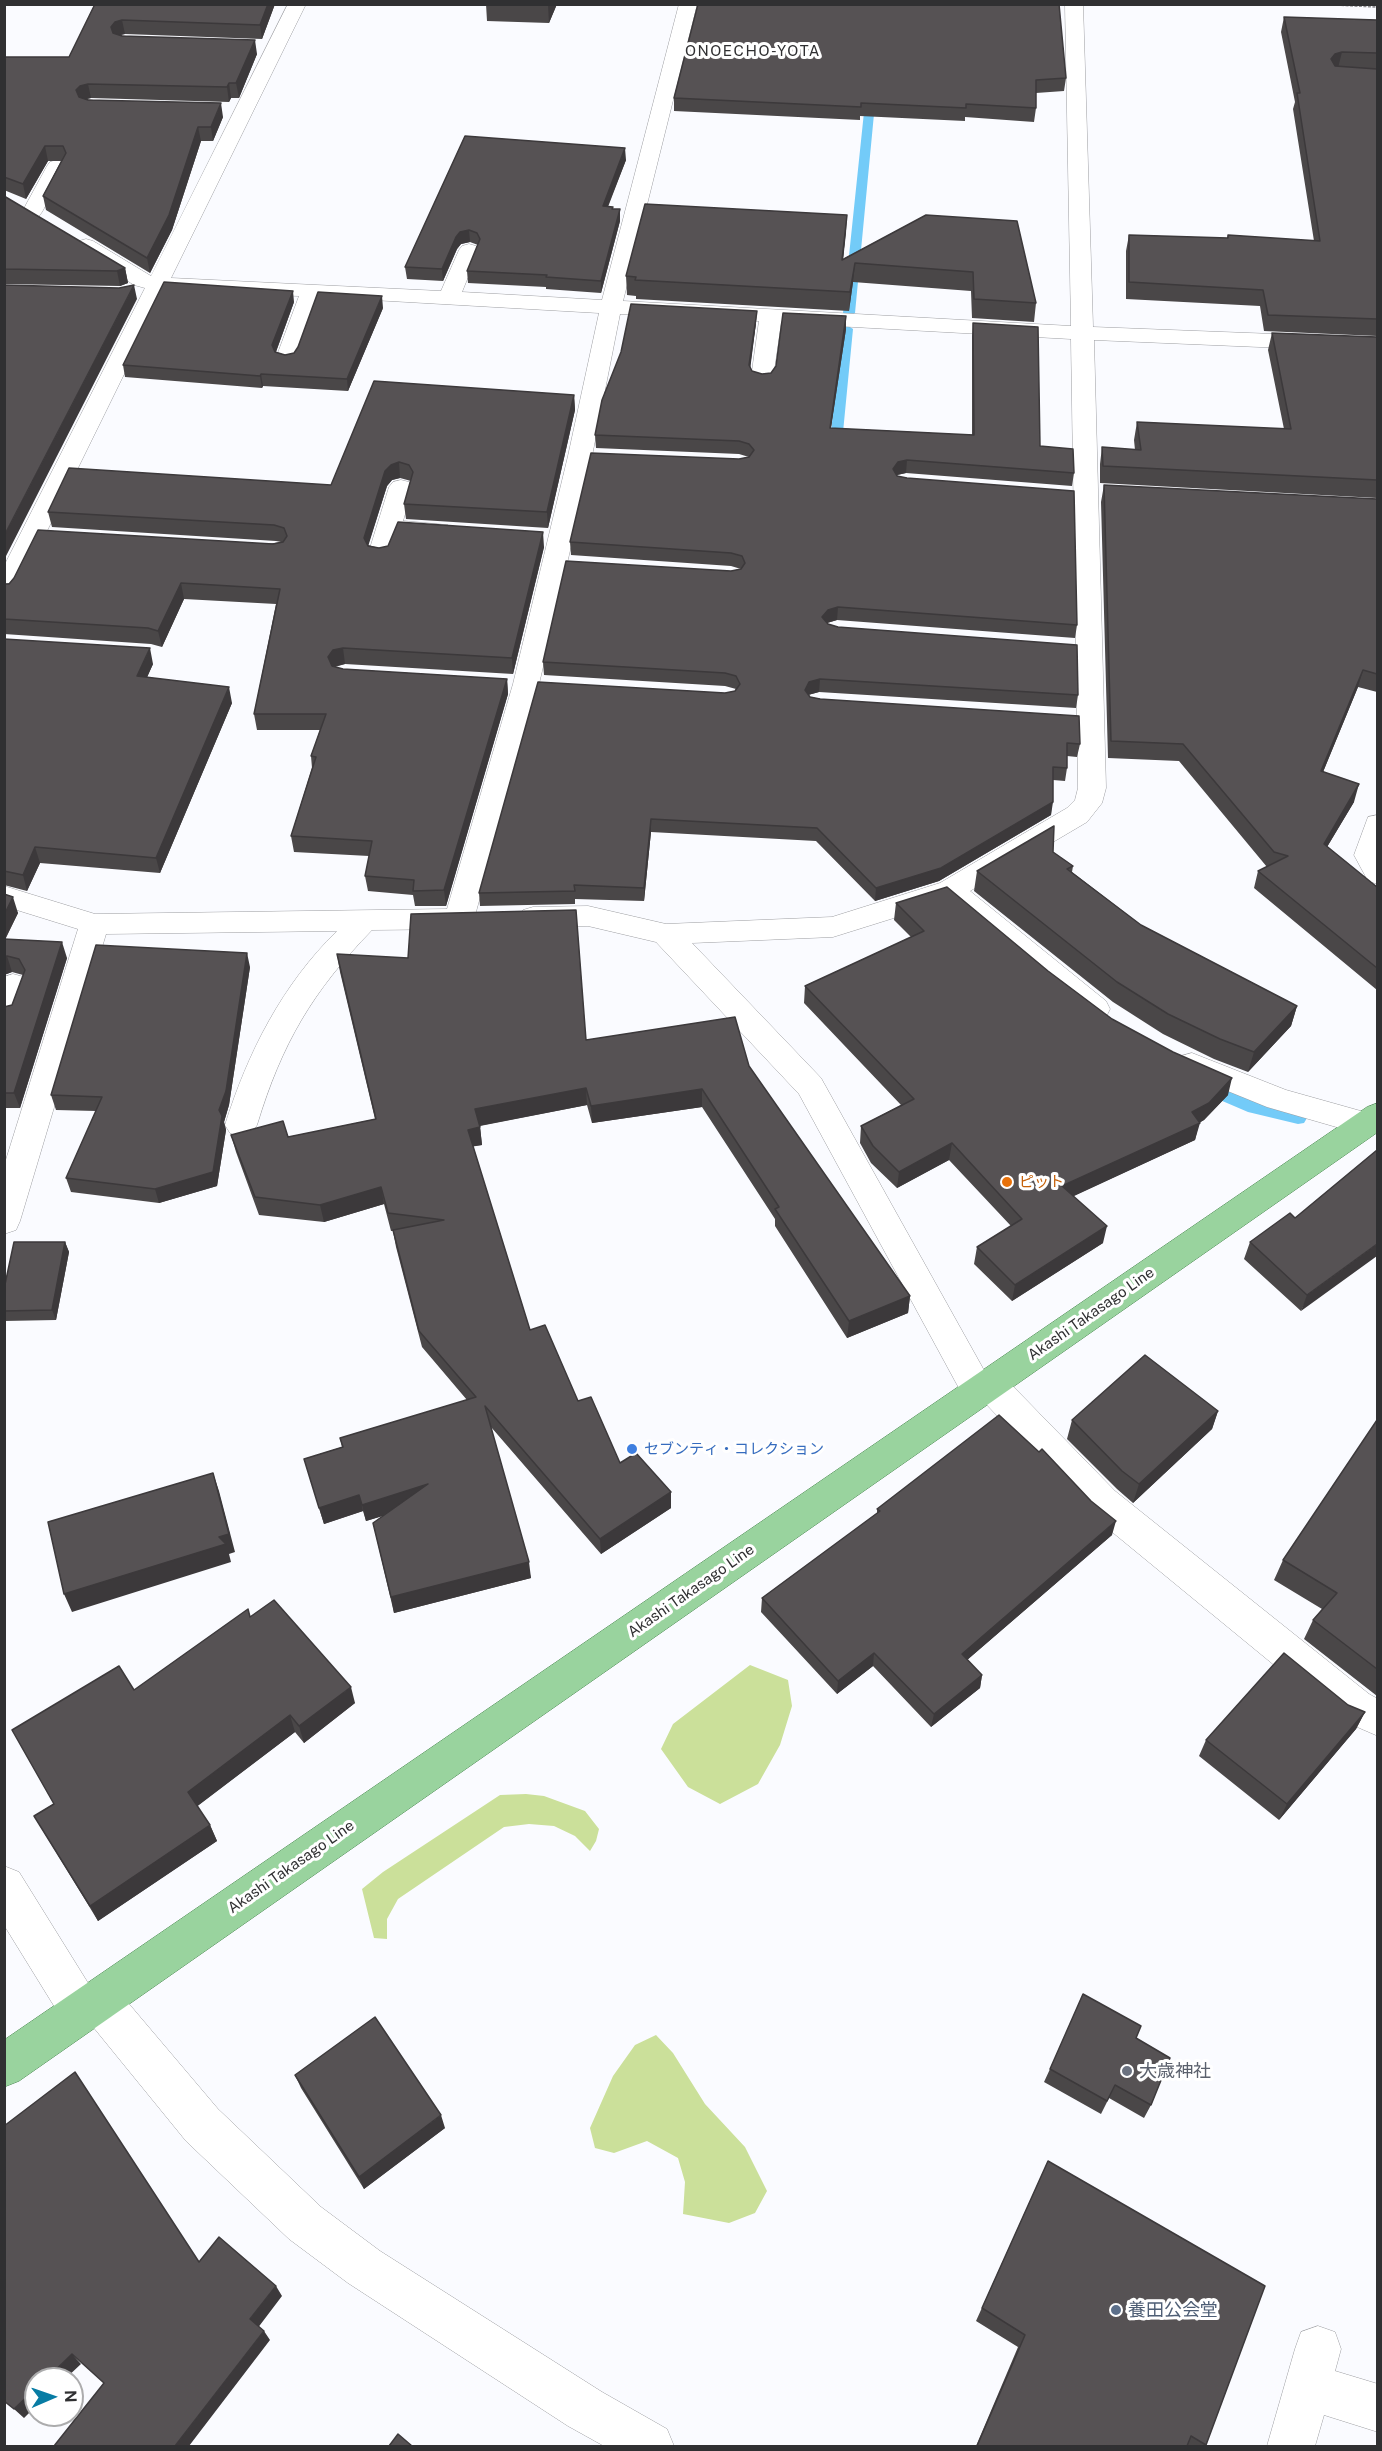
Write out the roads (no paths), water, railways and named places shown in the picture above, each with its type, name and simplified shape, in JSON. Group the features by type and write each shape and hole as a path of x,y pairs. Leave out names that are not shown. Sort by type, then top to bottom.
{"main road":[{"name":"Akashi Takasago Line","path":"4,2066 1371,1119"}],"street":[{"path":"4,592 44,536 156,284 246,110 297,4"},
{"path":"483,918 526,684 566,565 549,537 592,456 611,307 688,4"},
{"path":"4,896 94,924 588,916 666,934 833,927 950,890 1077,815 1088,803 1092,789 1080,718 1079,648 1087,494 1074,4"},
{"path":"253,46 276,47"},
{"path":"222,109 246,110"},
{"path":"32,212 57,166"},
{"path":"14,201 52,225"},
{"path":"72,237 142,280 156,284 312,290 1083,333 1377,345"},
{"path":"449,298 469,249"},
{"path":"122,295 156,284"},
{"path":"288,358 312,290"},
{"path":"762,378 771,316"},
{"path":"380,554 401,487"},
{"path":"389,527 458,532"},
{"path":"1377,824 1368,855 1377,874"},
{"path":"950,890 1091,1006 1115,1022"},
{"path":"241,1125 262,1060 295,1000 331,954 364,921"},
{"path":"4,1221 94,924"},
{"path":"666,934 810,1086 984,1389 1102,1502 1355,1707 1377,1718"},
{"path":"1169,1052 1226,1079 1278,1099 1371,1119"},
{"path":"4,1886 90,2006 201,2125 305,2223 364,2266 585,2409 650,2446"},
{"path":"1291,2446 1313,2368 1377,2408"}],"waterway":[{"path":"849,313 871,93"},
{"path":"835,453 847,329"},
{"path":"1205,1087 1254,1107 1298,1118"}],"place":[{"name":"ピット","path":"1007,1182"},
{"name":"セブンティ・コレクション","path":"632,1449"},
{"name":"大歳神社","path":"1127,2071"},
{"name":"養田公会堂","path":"1116,2310"}],"district":[{"name":"ONOECHO-YOTA","path":"753,51"}]}
